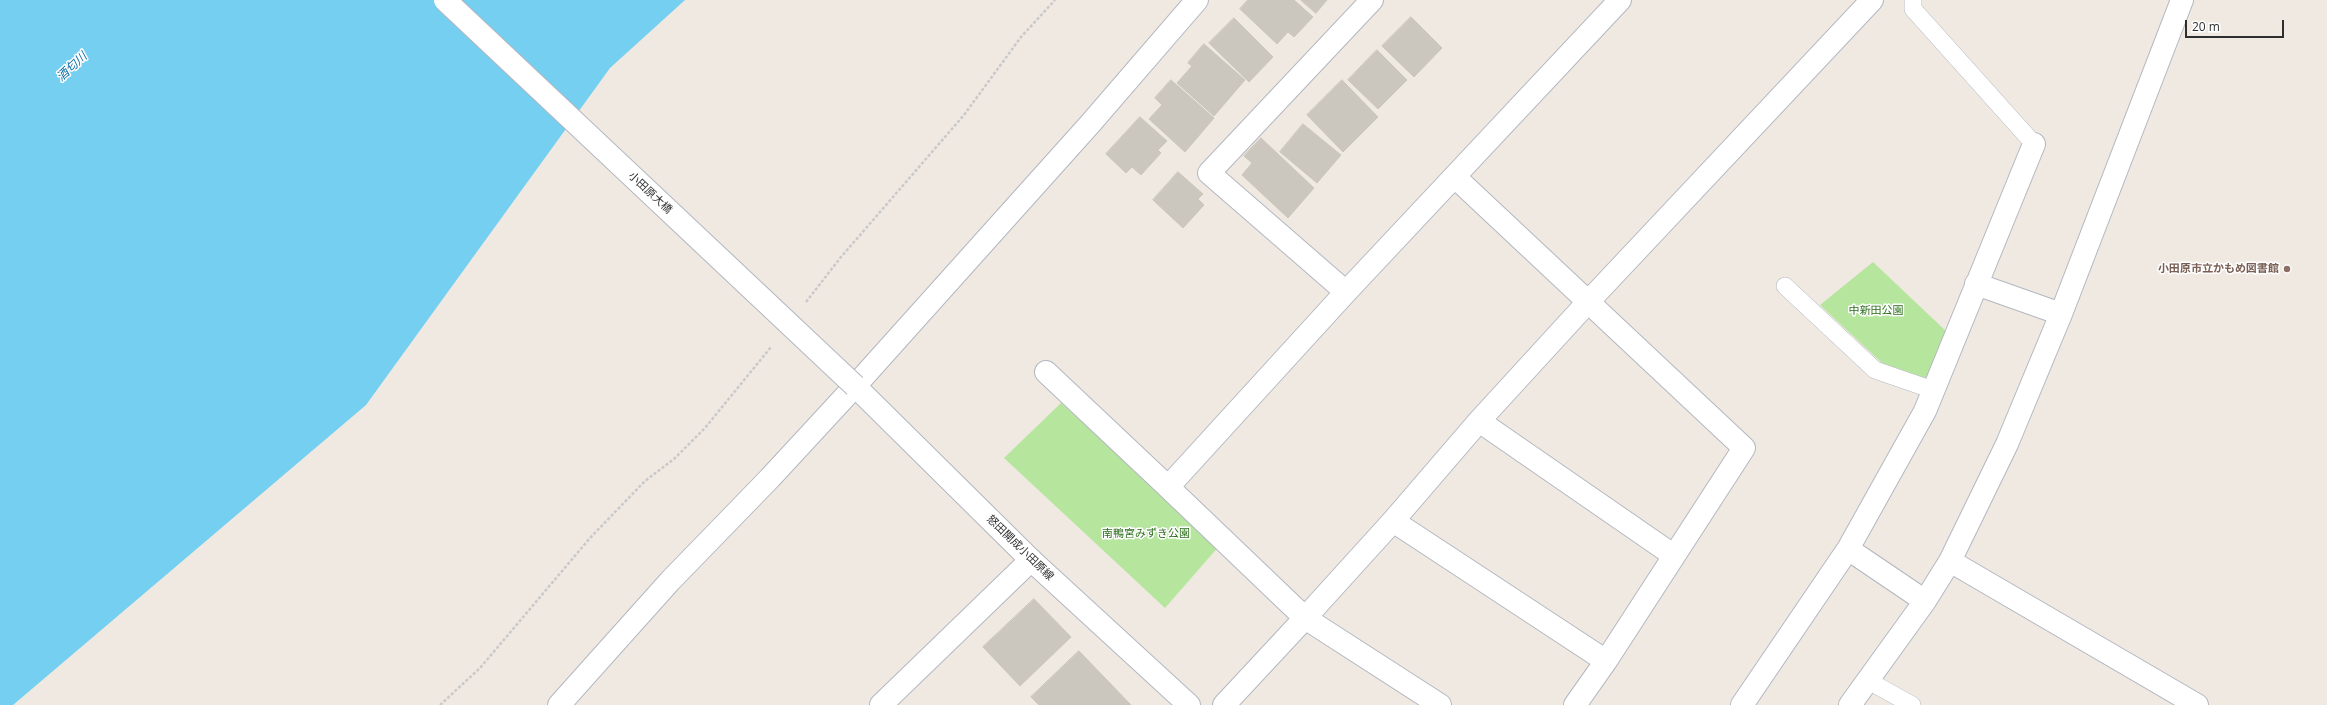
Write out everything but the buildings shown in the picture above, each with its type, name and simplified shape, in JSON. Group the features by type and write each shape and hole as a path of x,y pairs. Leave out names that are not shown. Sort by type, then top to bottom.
{"street":[{"name":"小田原大橋","path":"445,0 855,386"},
{"path":"559,705 670,581 770,478 855,386 1090,124 1197,0"},
{"path":"1346,292 1209,173 1372,0"},
{"path":"1168,487 1346,292 1620,0"},
{"path":"1224,705 1393,521 1479,421 1588,302 1872,0"},
{"path":"1850,705 1925,601 1950,561 2007,444 2061,314 2182,0"},
{"path":"1742,705 1848,549 1925,411 2034,144"},
{"path":"1455,177 1744,448 1673,555 1606,661 1575,705"},
{"path":"1976,284 2061,314"},
{"path":"1046,372 1305,618 1440,705"},
{"name":"怒田開成小田原線","path":"855,386 1031,560 1189,705"},
{"path":"1479,421 1673,555"},
{"path":"1393,521 1606,661"},
{"path":"1848,549 1925,601"},
{"path":"881,705 1031,560"},
{"path":"1950,561 2197,705"}],"lane":[{"path":"1913,0 1913,9 2034,144"},
{"path":"1785,286 1875,370 1933,390"},
{"path":"1867,680 1912,705"}],"path":[{"path":"805,304 841,257 964,115 1021,37 1055,0"},
{"path":"440,705 480,668 590,538 645,481 674,459 705,428 773,345"}],"green space":[{"name":"中新田公園","path":"1873,262 1947,332 1928,379 1882,363 1820,305"},
{"name":"南鴨宮みずき公園","path":"1061,403 1220,545 1165,608 1004,458"}],"water":[{"name":"酒匂川","path":"0,0 685,0 610,68 366,405 13,705 0,705"}],"place":[{"name":"小田原市立かもめ図書館","path":"2287,269"}]}
